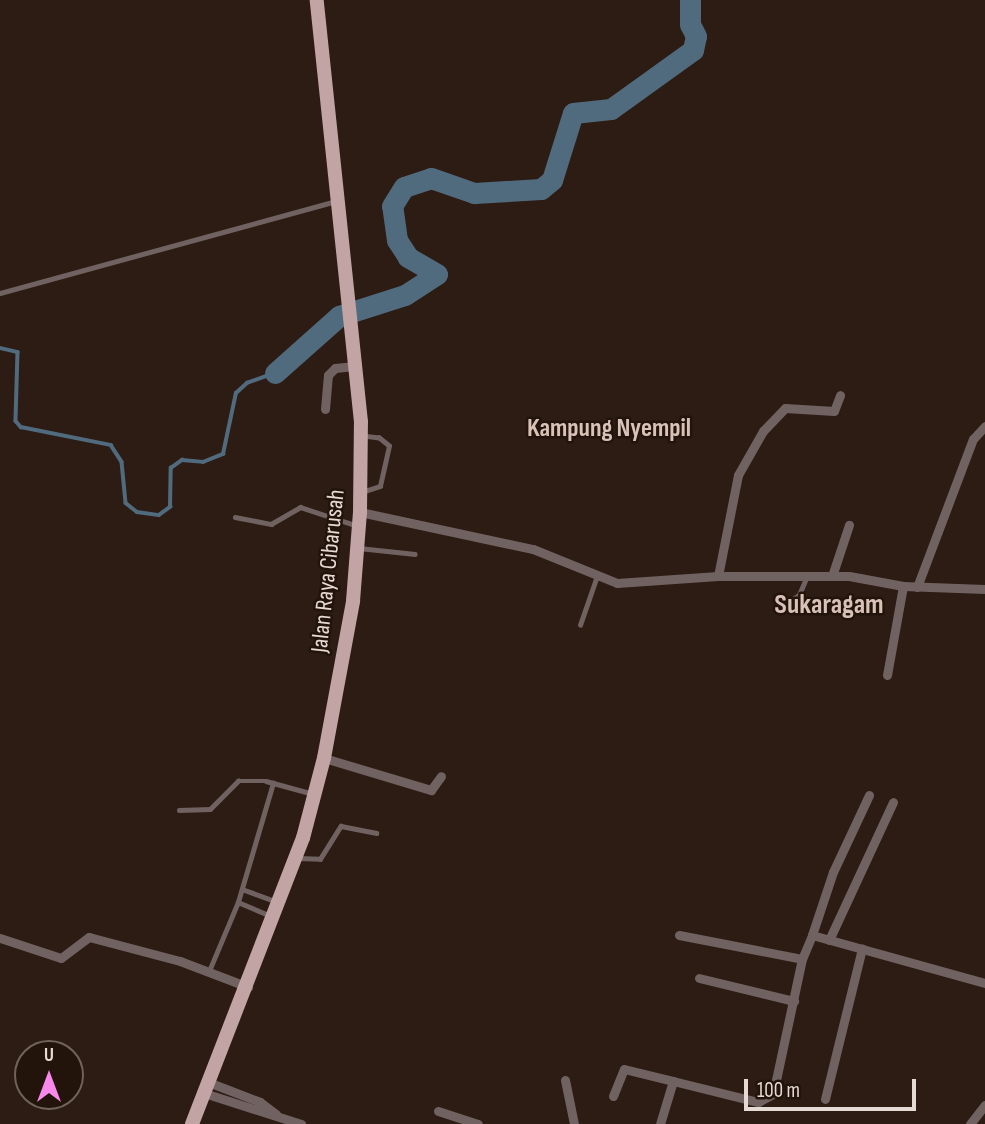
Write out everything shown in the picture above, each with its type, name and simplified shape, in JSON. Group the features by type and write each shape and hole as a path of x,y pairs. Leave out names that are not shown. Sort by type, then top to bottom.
{"main road":[{"name":"Jalan Raya Cibarusah","path":"192,1124 297,857 324,758 349,629 358,548 361,436 317,0"}],"street":[{"path":"325,409 327,375 335,368 355,366"},
{"path":"718,576 738,475 763,431 785,408 834,411 840,395"},
{"path":"917,587 973,439 985,426"},
{"path":"359,519 533,549 597,576 626,583 718,576 832,576 903,586 985,589"},
{"path":"832,576 849,525"},
{"path":"887,675 903,586"},
{"path":"324,758 431,790 441,776"},
{"path":"613,1096 624,1069 765,1101 773,1094 802,959 834,872 869,795"},
{"path":"829,940 892,802"},
{"path":"679,935 802,959"},
{"path":"812,935 985,984"},
{"path":"0,938 61,958 89,937 208,972 248,987"},
{"path":"825,1099 862,948"},
{"path":"699,978 794,1001"},
{"path":"565,1080 574,1124"},
{"path":"660,1124 673,1081"},
{"path":"206,1088 301,1124"},
{"path":"970,1124 985,1105"},
{"path":"438,1111 478,1124"}],"lane":[{"path":"0,293 338,201"},
{"path":"361,436 379,438 389,446 380,486 361,492"},
{"path":"235,517 271,524 300,507 359,519"},
{"path":"358,548 415,554"},
{"path":"580,625 597,576"},
{"path":"784,604 799,595 807,576"},
{"path":"179,810 210,810 238,781 273,783 315,794"},
{"path":"208,972 242,889 273,783"},
{"path":"297,857 320,859 341,826 376,833"},
{"path":"242,889 277,911"},
{"path":"237,902 277,911"}],"waterway":[{"path":"275,373 339,316 405,295 437,274 408,257 397,240 392,206 404,187 431,178 474,193 541,189 552,180 573,113 611,109 693,50 696,36 690,24 690,0"},
{"path":"0,348 18,352 16,421 21,427 111,445 122,462 126,503 137,512 159,515 170,507 171,468 182,460 203,462 223,454 236,393 247,383 275,373"}],"district":[{"name":"Kampung Nyempil","path":"609,429"},
{"name":"Sukaragam","path":"829,605"}]}
